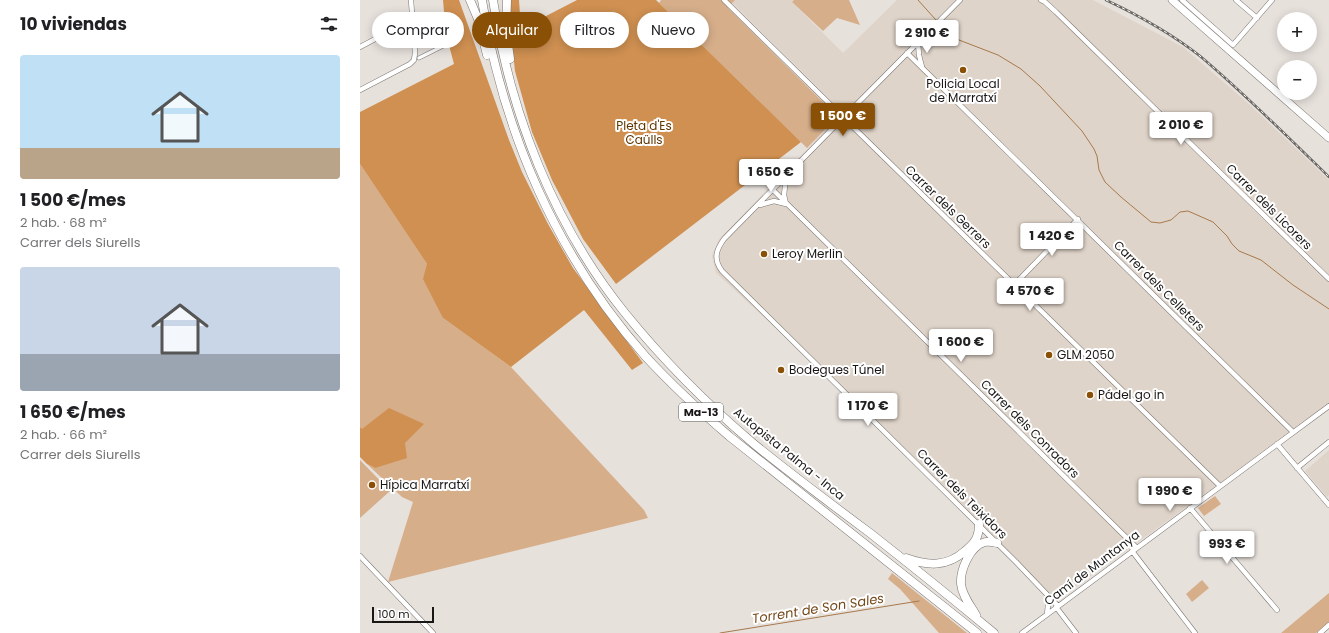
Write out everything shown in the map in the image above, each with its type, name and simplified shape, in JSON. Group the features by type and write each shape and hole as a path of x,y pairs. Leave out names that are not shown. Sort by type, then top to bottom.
{"highway":[{"path":"470,0 478,20 495,84 504,101"},
{"name":"Autopista Palma - Inca","path":"482,0 493,60 504,101 529,170 556,228 594,290 619,324 646,356 690,401 748,453 895,567 977,633"},
{"name":"Autopista Palma - Inca","path":"493,0 499,38 512,89 532,148 557,205 588,260 624,312 675,369 753,442 898,555 994,633"},
{"path":"507,0 506,30 514,78 512,89"},
{"path":"898,555 928,564 950,562 958,557 978,537 978,524"},
{"path":"981,622 963,592 961,583 962,573 964,564 968,557 980,544 988,542 997,543"}],"main road":[{"path":"1172,0 1329,138"}],"street":[{"path":"411,0 412,12"},
{"path":"724,0 837,111"},
{"path":"851,110 960,0"},
{"name":"Carrer dels Licorers","path":"1041,0 1056,12 1329,279"},
{"path":"1182,0 1233,45 1272,0"},
{"path":"1236,0 1256,18"},
{"path":"360,47 372,41"},
{"path":"918,43 922,68"},
{"path":"360,90 412,62 415,53 415,48"},
{"path":"419,58 439,48"},
{"name":"Carrer dels Celleters","path":"907,53 1078,219 1293,432"},
{"path":"845,108 851,110 854,116 852,126 846,129 836,125 834,116 837,111 845,108"},
{"path":"758,205 836,125"},
{"name":"Carrer dels Gerrers","path":"852,126 1220,486"},
{"path":"758,205 774,202 786,204 784,195 786,177"},
{"name":"Carrer dels Conradors","path":"773,190 1135,549 1195,633"},
{"name":"Carrer dels Teixidors","path":"758,205 724,239 719,246 716,259 722,271 1049,596 1076,633"},
{"path":"1014,285 1078,219"},
{"name":"Camí de Muntanya","path":"1022,633 1329,406"},
{"path":"1297,468 1329,442"},
{"path":"1277,444 1328,501"},
{"path":"1190,508 1277,610"},
{"path":"360,556 433,633"},
{"path":"1047,614 1049,596"},
{"path":"1320,633 1329,626"}],"shaded area":[{"path":"661,0 735,0 728,8 830,109 831,123 807,148 705,48 709,48 709,12 668,12 659,3"},
{"path":"735,0 794,0 792,2 843,53 897,0 1093,0 1183,47 1250,105 1329,180 1329,405 1046,608 1046,596 842,389 716,273 712,256 719,239 813,143 831,116 833,102 732,3"},
{"path":"794,0 849,0 860,25 837,18 823,31 792,2"},
{"path":"360,164 427,264 443,318 511,367 644,510 648,518 388,582 413,502 402,497 367,464 375,468 360,427"},
{"path":"1329,450 1329,495 1327,497 1305,471"},
{"name":"Hípica Marratxí","path":"360,460 390,491 360,518"},
{"path":"1215,496 1221,504 1204,516 1198,508"},
{"path":"892,573 967,633 939,633 900,589 888,579"},
{"path":"1202,580 1209,588 1192,602 1186,594"},
{"path":"1329,593 1329,622 1316,633 1281,633"}],"green space":[{"path":"443,0 459,0 463,12 444,12"},
{"name":"Pleta d'Es Caülls","path":"511,0 519,0 520,12 511,12"},
{"name":"Pleta d'Es Caülls","path":"577,0 656,0 668,12 637,12 637,48 705,48 801,142 616,284 583,239 552,180 532,132 515,71 513,48 552,48 552,13"},
{"path":"464,14 472,36 472,48 476,48 522,172 548,224 573,268 643,363 632,370 584,310 511,367 443,318 423,279 427,264 360,164 360,112 454,64 450,48 464,48"},
{"path":"389,408 424,424 405,443 407,458 375,468 367,464 360,457 360,427 362,429"}],"waterway":[{"path":"918,0 936,20"},
{"path":"940,24 959,40 998,55 1021,69 1040,86 1082,131 1094,149 1097,156 1099,170 1105,182 1151,222 1160,223 1171,220 1180,212 1188,211 1213,222 1239,251 1261,260 1293,285 1329,309"},
{"name":"Torrent de Son Sales","path":"720,633 919,601"}],"railway":[{"path":"1106,0 1154,25 1200,56 1250,100 1329,177"}],"place":[{"name":"Policia Local de Marratxí","path":"963,70"},
{"name":"Leroy Merlin","path":"764,254"},
{"name":"GLM 2050","path":"1049,355"},
{"name":"Bodegues Túnel","path":"781,370"},
{"name":"Pádel go in","path":"1090,395"},
{"name":"Hípica Marratxí","path":"372,485"}]}
